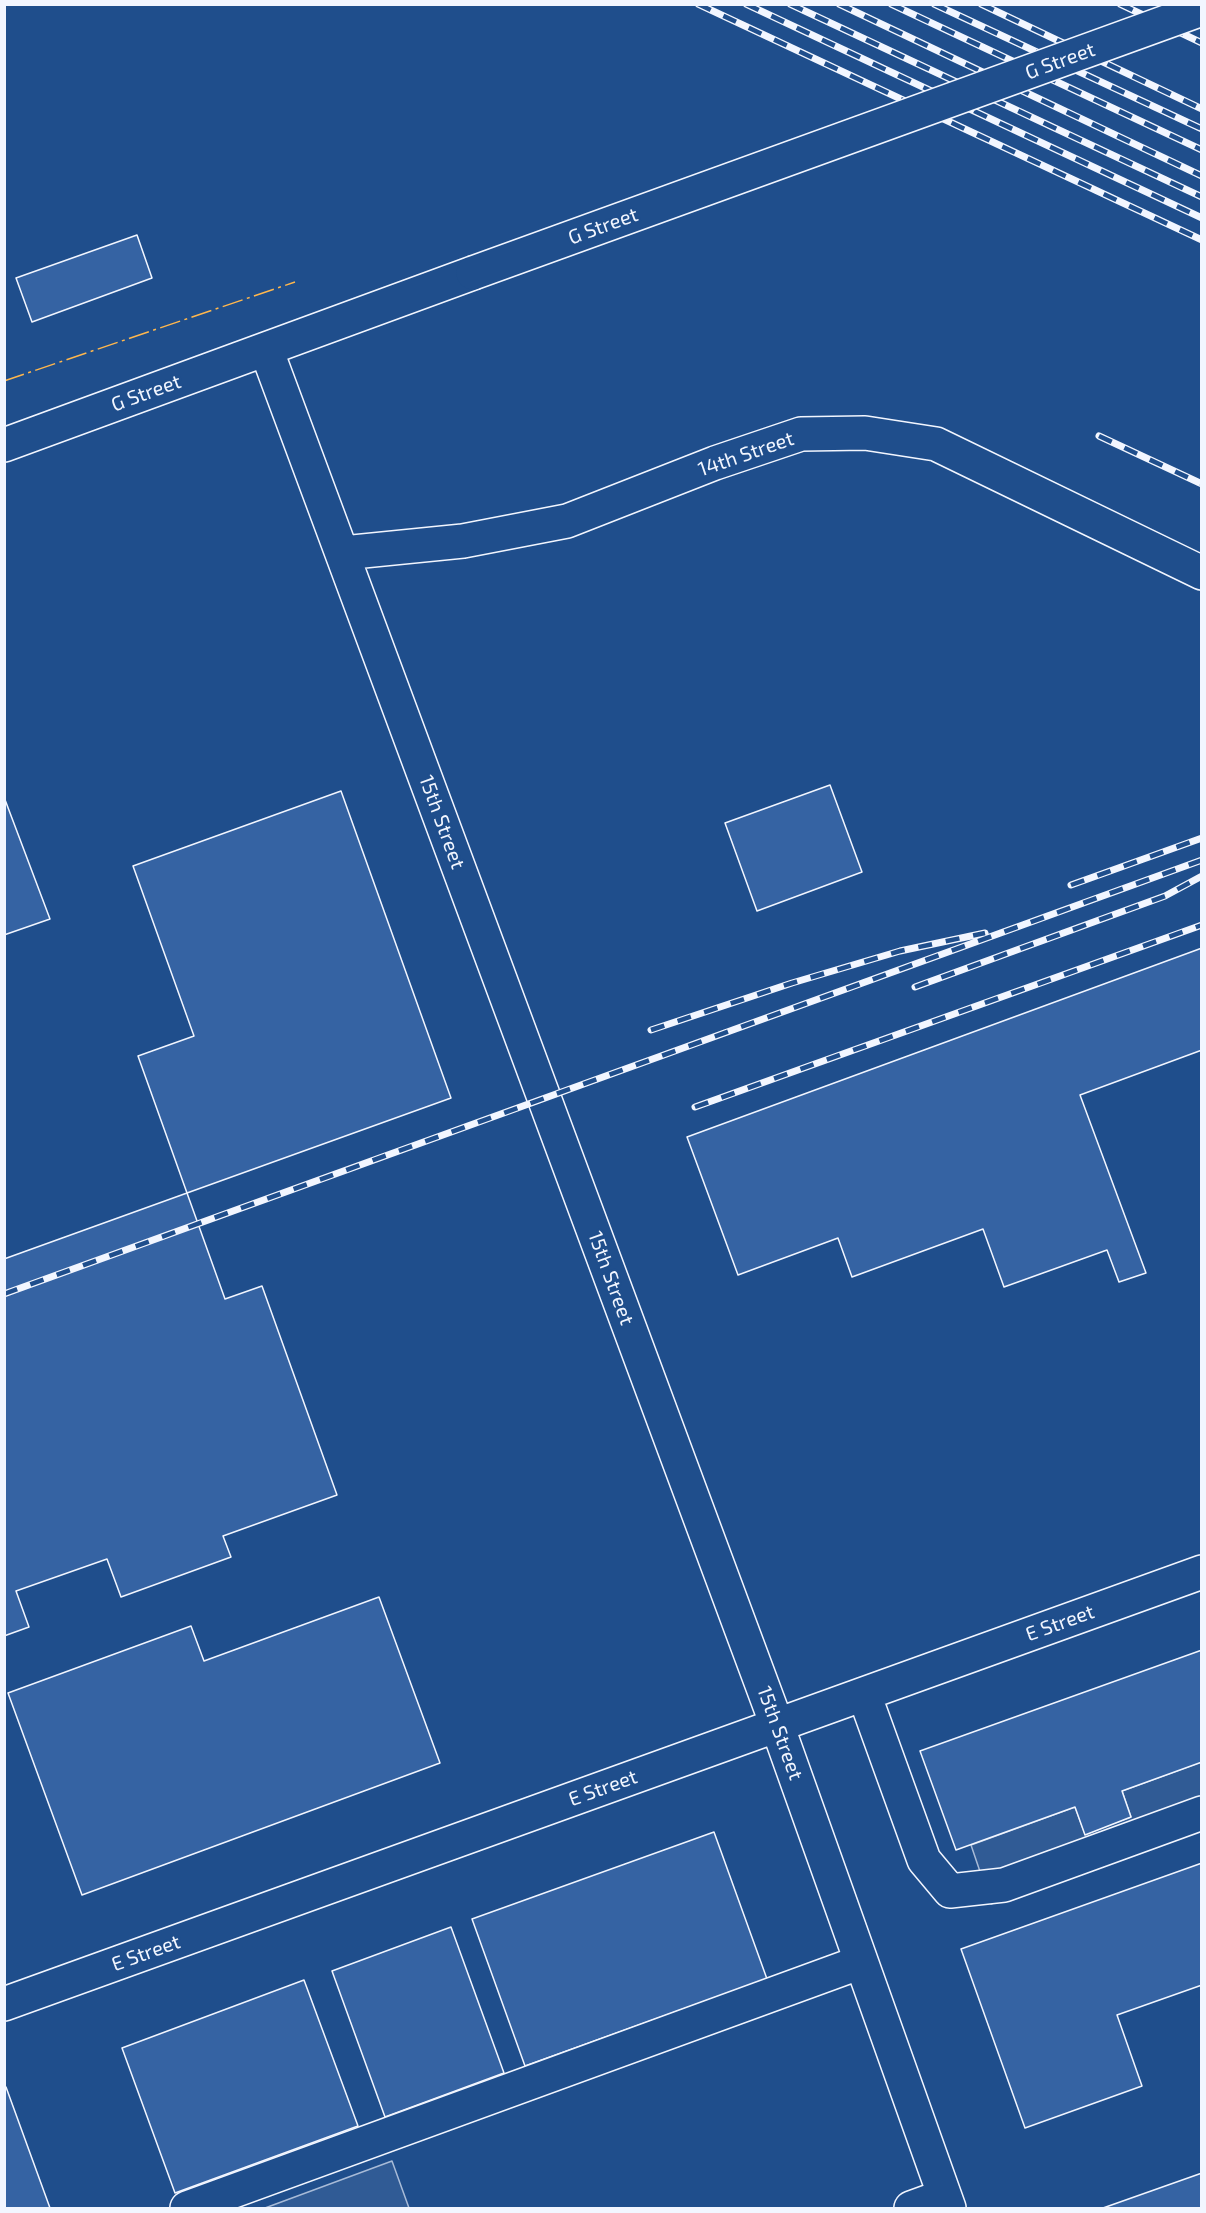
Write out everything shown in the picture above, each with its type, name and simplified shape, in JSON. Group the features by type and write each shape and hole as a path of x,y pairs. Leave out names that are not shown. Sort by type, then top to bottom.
{"lane":[{"name":"G Street","path":"4,445 1202,9"},
{"name":"15th Street","path":"266,349 777,1725 947,2202"},
{"name":"14th Street","path":"343,553 464,541 567,521 715,463 801,435 865,433 936,444 1202,573"},
{"name":"E Street","path":"4,2004 1202,1572"},
{"path":"864,1694 924,1860 950,1891 1004,1885 1202,1813"},
{"path":"187,2208 861,1962"},
{"path":"911,2208 947,2202"}],"shaded area":[{"path":"1201,1762 1201,1827 991,1904 971,1845 1075,1807 1085,1834 1131,1817 1122,1791"},
{"path":"392,2161 409,2208 265,2208"}],"building":[{"path":"137,235 152,278 32,322 16,278"},
{"path":"830,785 862,872 757,911 725,823"},
{"path":"341,791 451,1098 187,1193 138,1056 194,1036 133,866"},
{"path":"4,797 50,919 4,935"},
{"path":"1202,948 1202,1050 1080,1095 1146,1273 1119,1282 1107,1250 1004,1287 983,1229 852,1277 838,1238 738,1275 687,1137"},
{"path":"187,1193 225,1299 262,1286 337,1495 223,1536 231,1557 121,1597 107,1559 16,1591 29,1627 4,1636 4,1259"},
{"path":"379,1597 440,1763 82,1895 8,1693 191,1626 204,1661"},
{"path":"1202,1650 1202,1762 1122,1791 1131,1817 1085,1835 1075,1807 956,1850 920,1751"},
{"path":"714,1832 767,1979 525,2066 472,1919"},
{"path":"1202,1863 1202,1985 1117,2015 1142,2086 1025,2128 961,1949"},
{"path":"451,1927 504,2073 385,2117 332,1971"},
{"path":"304,1980 358,2126 175,2193 122,2048"},
{"path":"6,2087 50,2208 4,2208 4,2088"},
{"path":"1202,2173 1202,2208 1103,2208"}],"railway":[{"path":"698,4 1202,240"},
{"path":"746,4 1202,218"},
{"path":"790,4 1202,197"},
{"path":"839,4 1202,176"},
{"path":"891,4 1202,150"},
{"path":"934,4 1202,129"},
{"path":"981,4 1202,109"},
{"path":"1120,4 1202,43"},
{"path":"1185,4 1202,12"},
{"path":"1099,436 1202,484"},
{"path":"1071,885 1202,838"},
{"path":"4,1294 1202,860"},
{"path":"915,987 1165,896 1202,876"},
{"path":"695,1107 1202,925"},
{"path":"651,1030 792,983 900,951 985,933"}],"power":[{"path":"4,381 295,282"}]}
